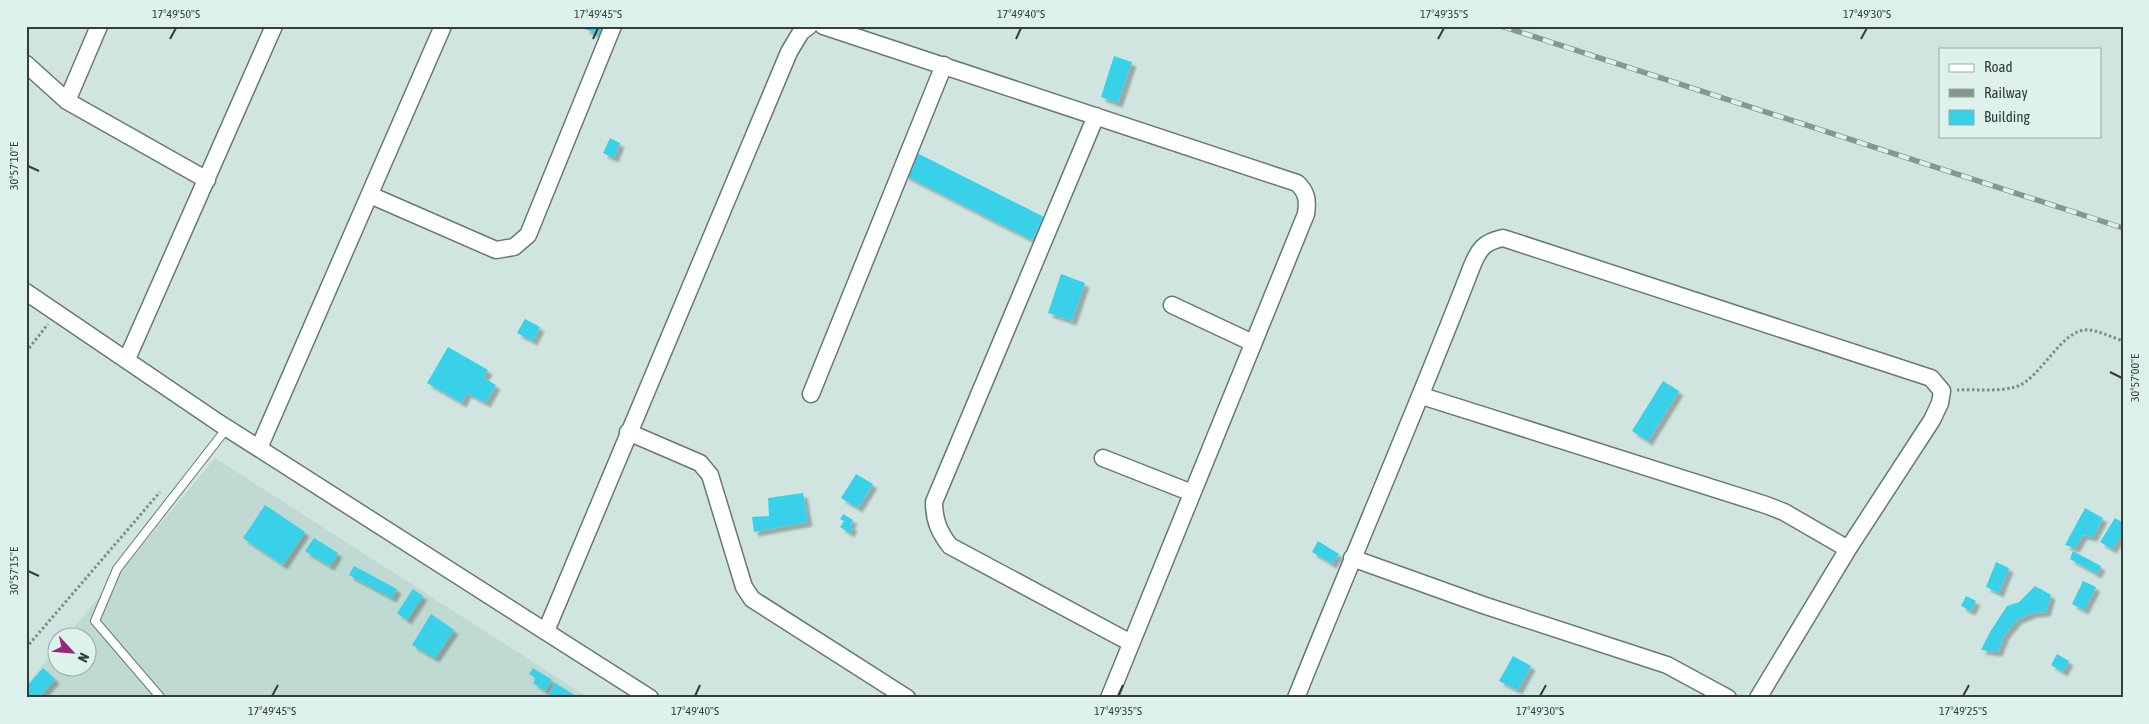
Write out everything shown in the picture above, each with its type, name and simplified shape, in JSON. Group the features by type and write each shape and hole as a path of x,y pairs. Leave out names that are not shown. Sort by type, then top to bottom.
{"street":[{"path":"67,101 100,26"},
{"path":"127,359 274,26"},
{"path":"259,448 443,26"},
{"path":"370,195 496,250 514,247 528,235 613,26"},
{"path":"546,630 789,52 801,32 809,26"},
{"path":"822,26 1296,183 1303,189 1307,197 1306,214 1110,698"},
{"path":"26,64 67,101 207,180"},
{"path":"812,394 944,65"},
{"path":"1096,116 934,502 934,515 942,536 950,546 1131,643"},
{"path":"1296,698 1352,558 1422,396 1480,248 1489,241 1503,238 1931,378 1942,391 1940,403 1932,420 1848,549 1758,698"},
{"path":"26,292 227,428 650,698"},
{"path":"1172,305 1253,343"},
{"path":"1422,396 1766,505 1784,512 1848,549"},
{"path":"628,432 700,463 710,475 744,587 752,599 907,698"},
{"path":"1103,458 1192,493"},
{"path":"1352,558 1483,605 1667,665 1728,698"}],"lane":[{"path":"161,698 95,621 116,569 227,428"}],"path":[{"path":"26,352 55,313"},
{"path":"1942,391 2016,387 2034,376 2061,344 2076,334 2088,330 2123,340"},
{"path":"26,648 161,490"}],"shaded area":[{"path":"215,458 589,698 26,698 26,685 48,659 48,676 98,676 98,626 75,626"}],"building":[{"path":"586,26 606,26 602,36 585,29"},
{"path":"1114,56 1132,62 1118,103 1101,97"},
{"path":"610,138 620,143 614,158 603,153"},
{"path":"915,152 1044,217 1032,240 904,175"},
{"path":"1061,274 1085,283 1072,321 1048,313"},
{"path":"525,319 540,327 533,341 517,333"},
{"path":"448,347 488,370 484,378 496,385 486,403 467,393 462,403 427,383"},
{"path":"1663,381 1679,391 1648,441 1632,431"},
{"path":"856,474 873,484 858,508 841,498"},
{"path":"803,493 808,522 754,532 752,517 769,516 768,498"},
{"path":"265,505 305,532 283,565 243,538"},
{"path":"2085,508 2103,518 2093,537 2083,535 2075,548 2065,545"},
{"path":"843,514 853,520 850,525 853,527 850,533 840,527 844,521 840,519"},
{"path":"2115,518 2123,523 2123,533 2112,549 2100,542"},
{"path":"314,538 338,553 330,566 305,551"},
{"path":"1318,541 1339,554 1332,564 1312,552"},
{"path":"2073,551 2101,566 2097,574 2070,559"},
{"path":"1996,562 2009,568 1999,593 1986,587"},
{"path":"354,566 397,589 392,598 349,575"},
{"path":"2083,581 2096,587 2084,610 2072,604"},
{"path":"2035,586 2051,595 2046,612 2033,613 2018,619 2005,634 1998,652 1981,650 2007,606 2019,602"},
{"path":"413,589 423,596 407,620 397,613"},
{"path":"1966,596 1976,601 1971,611 1961,606"},
{"path":"431,614 454,630 435,658 412,645"},
{"path":"2057,654 2069,661 2063,672 2051,665"},
{"path":"1513,656 1531,666 1518,690 1499,681"},
{"path":"43,668 48,673 48,676 55,679 39,698 26,698 26,687"},
{"path":"533,668 552,680 545,691 533,683 536,678 529,674"},
{"path":"555,683 579,698 547,698"}],"railway":[{"path":"1501,26 2123,228"}]}
